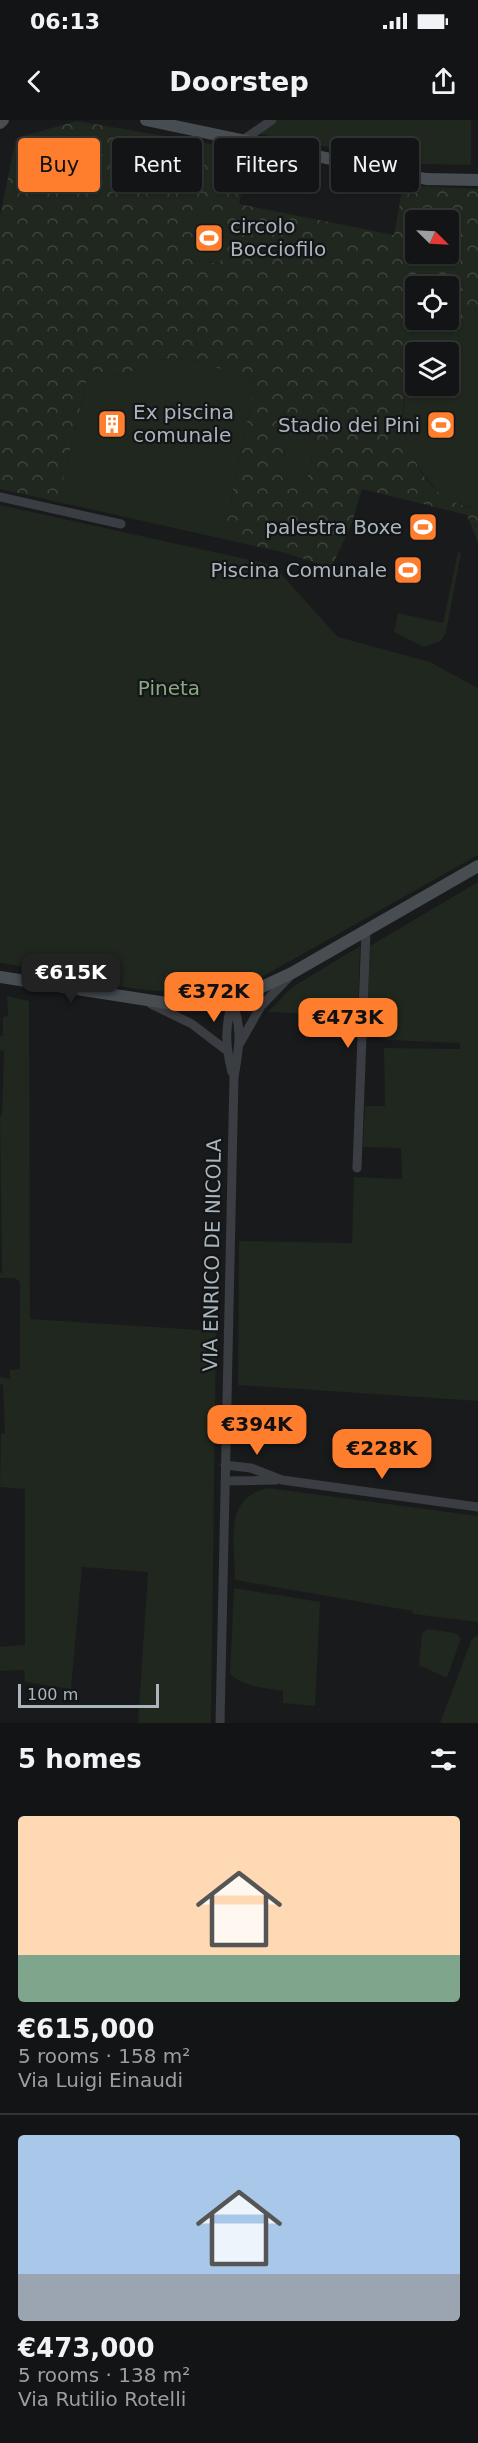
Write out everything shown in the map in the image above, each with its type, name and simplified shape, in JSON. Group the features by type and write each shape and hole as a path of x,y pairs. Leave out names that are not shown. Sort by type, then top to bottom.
{"street":[{"path":"146,120 233,138"},
{"path":"246,138 272,120"},
{"path":"319,156 426,179 478,180"},
{"path":"0,497 121,524"},
{"path":"0,978 146,1001 202,1005 232,1001 292,973 478,866"},
{"path":"357,1168 366,931"},
{"path":"239,1045 261,1006 292,973"},
{"path":"146,1001 192,1024 226,1050"},
{"path":"232,1001 240,1020 234,1077"},
{"path":"232,1001 227,1021 226,1050 234,1077"},
{"name":"VIA ENRICO DE NICOLA","path":"220,1723 234,1077"},
{"path":"225,1465 250,1468 282,1480"},
{"path":"225,1481 282,1480 478,1507"}],"green space":[{"path":"272,120 471,120 471,165 419,164 419,138 331,138 331,147 319,145 319,138 281,138 254,133"},
{"path":"77,121 175,138 112,138 112,192 202,192 202,143 214,145 214,192 241,192 239,204 394,235 402,192 419,192 419,186 478,189 478,322 459,330 459,276 405,276 405,330 459,330 444,336 438,342 405,342 403,418 408,443 426,479 448,498 478,511 478,543 467,515 362,489 351,526 331,568 282,552 223,539 256,379 184,358 157,360 121,376 89,370 58,502 0,489 0,216 16,138","holes":["198,212 228,216 220,264 191,260","290,426 317,431 307,481 280,476"]},
{"name":"circolo Bocciofilo","path":"198,211 228,215 221,264 191,260"},
{"name":"Stadio dei Pini","path":"478,322 478,511 456,503 436,490 416,463 406,437 404,423 405,395 459,396 459,342 438,342 444,336"},
{"path":"184,358 256,379 223,539 58,502 89,370 121,376 157,360"},
{"path":"290,426 317,431 307,481 280,476"},
{"name":"Pineta","path":"0,505 273,565 338,637 430,662 478,688 478,855 260,978 229,988 201,992 143,990 0,963"},
{"path":"458,552 461,553 446,632 441,641 424,647 394,632 398,613 443,623"},
{"path":"478,882 478,1401 238,1385 239,1241 352,1243 354,1177 402,1179 401,1148 363,1147 365,1106 385,1106 384,1048 460,1049 460,1043 387,1040 373,1036 367,1021 370,946"},
{"path":"360,946 358,1016 268,1012 291,988"},
{"path":"7,996 29,1001 30,1319 216,1331 211,1723 138,1723 148,1572 82,1567 71,1689 25,1682 24,1670 0,1671 0,1647 25,1645 25,1489 0,1487 1,1434 5,1433 3,1385 0,1384 0,1377 10,1379 10,1370 20,1369 20,1282 15,1278 0,1278 0,1273 2,1273 0,1116 2,1115 4,1051 0,1050 0,1036 3,1035 3,1017 8,1016"},
{"path":"268,1488 478,1516 478,1622 413,1614 412,1611 235,1580 233,1537 237,1512 243,1501 253,1493"},
{"path":"234,1588 320,1602 315,1706 283,1703 283,1691 248,1684 230,1674"},
{"path":"428,1629 455,1633 461,1638 447,1678 419,1665 422,1633"},
{"path":"478,1636 478,1723 440,1723 471,1641"}],"place":[{"name":"circolo Bocciofilo","path":"209,238"},
{"name":"Ex piscina comunale","path":"112,424"},
{"name":"Stadio dei Pini","path":"441,425"},
{"name":"palestra Boxe","path":"423,527"},
{"name":"Piscina Comunale","path":"408,570"}]}
